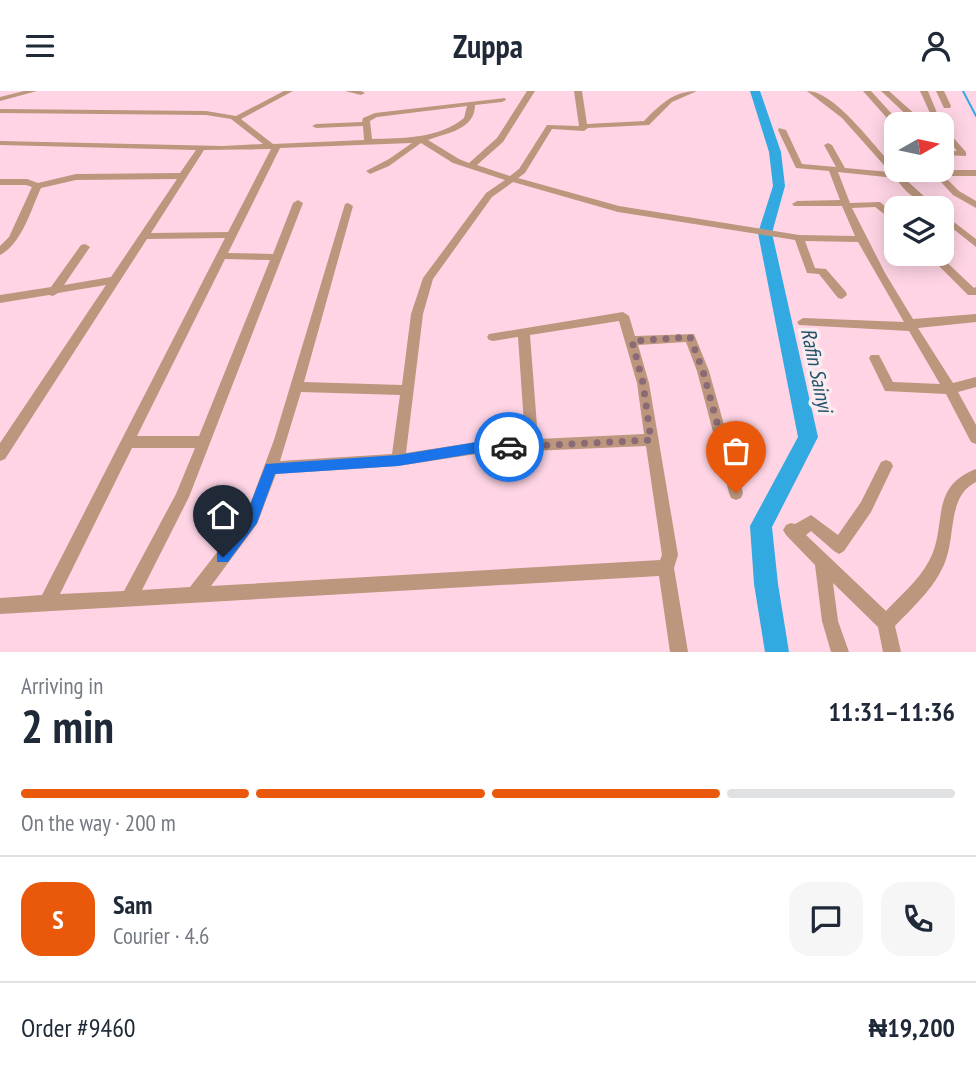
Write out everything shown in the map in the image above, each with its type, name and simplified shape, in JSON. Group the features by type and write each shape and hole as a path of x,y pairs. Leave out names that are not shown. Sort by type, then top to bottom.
{"street":[{"path":"0,99 33,91"},
{"path":"235,119 289,91"},
{"path":"348,91 360,93"},
{"path":"471,166 499,140 531,91"},
{"path":"398,460 417,314 428,278 489,195 522,171 550,127 584,129 578,91"},
{"path":"583,126 646,123 669,100 692,91"},
{"path":"811,91 839,110 884,159"},
{"path":"867,91 886,112"},
{"path":"885,91 910,112"},
{"path":"924,91 934,112"},
{"path":"940,91 947,106"},
{"path":"368,141 365,124 368,118 396,111 502,100"},
{"path":"370,171 388,165 420,141 460,125 470,115 471,105"},
{"path":"0,111 206,113 235,119 274,147"},
{"path":"316,126 365,124"},
{"path":"782,130 799,166 884,176"},
{"path":"0,143 274,147 368,141 420,141 471,166 618,209 796,237 864,239"},
{"path":"954,143 963,154 954,154"},
{"path":"828,145 845,204 864,239 864,245 976,438"},
{"path":"0,455 202,147"},
{"path":"46,604 274,147"},
{"path":"954,174 976,173"},
{"path":"0,182 27,182 37,186 76,177 183,176"},
{"path":"905,182 917,196"},
{"path":"948,182 976,205"},
{"path":"0,252 13,238 37,186"},
{"path":"128,600 182,497 298,203"},
{"path":"797,204 877,204 884,210"},
{"path":"193,596 252,519 296,387 348,206"},
{"path":"954,226 976,244"},
{"path":"144,236 232,235"},
{"path":"796,237 811,271 822,271 842,295"},
{"path":"53,292 85,247"},
{"path":"221,256 277,257"},
{"path":"945,266 972,292 976,291"},
{"path":"0,299 115,280"},
{"path":"493,337 623,316 643,383 670,555 666,568 679,652"},
{"path":"803,322 912,325 976,318"},
{"path":"524,333 532,446"},
{"path":"632,341 690,337 703,371 736,493"},
{"path":"875,358 889,387 950,390 976,382"},
{"path":"296,387 407,390"},
{"path":"270,468 398,460 483,447 651,440"},
{"path":"127,442 203,442"},
{"path":"886,466 866,507 839,546 811,522 792,531 886,623 892,652"},
{"path":"886,623 936,566 948,511 958,486 976,475"},
{"path":"823,563 830,621 840,652"},
{"path":"0,605 128,600 666,568"}],"waterway":[{"name":"Rafin Sainyi","path":"755,91 775,152 779,186 765,233 808,437 761,526 766,584 777,652"},
{"path":"963,91 976,116"}],"way so far":[{"path":"509,447 651,440 643,383 632,341 690,337 703,371 736,493"}],"route":[{"path":"223,557 252,519 270,468 398,460 483,447 509,447"}]}
